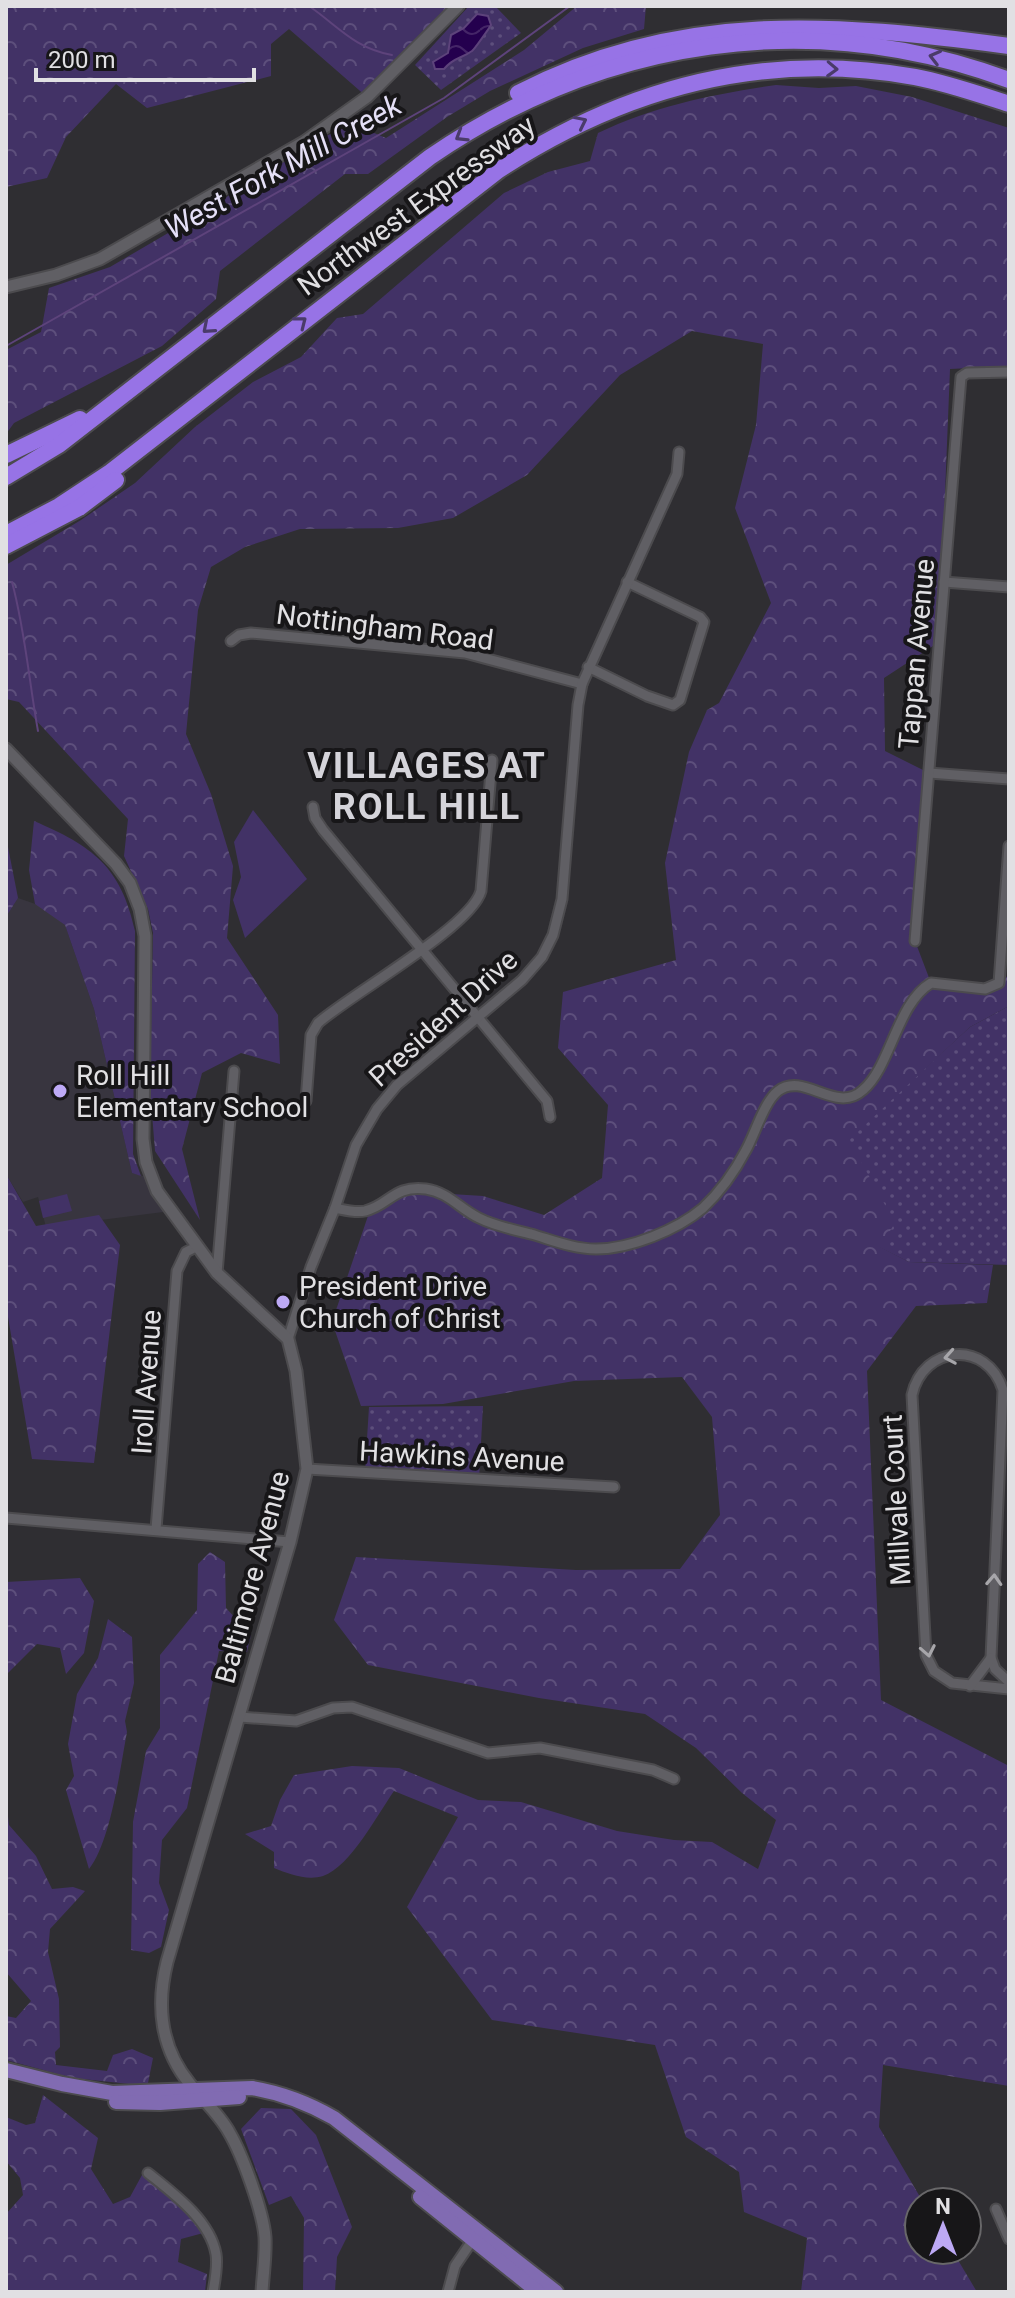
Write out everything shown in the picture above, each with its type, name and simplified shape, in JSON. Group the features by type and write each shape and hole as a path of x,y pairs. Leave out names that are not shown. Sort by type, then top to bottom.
{"highway":[{"path":"490,119 511,97 588,63 652,44 702,34 757,28 857,30 915,27 1009,34"},
{"path":"857,30 1009,46"},
{"name":"Northwest Expressway","path":"6,477 59,445 404,175 490,119 561,86 620,65 673,51 756,40 887,47 945,60 1009,80"},
{"name":"Northwest Expressway","path":"6,534 59,506 109,473 499,170 552,137 622,104 699,81 778,70 821,68 917,77 1009,107"},
{"path":"6,455 72,424 181,352"},
{"path":"6,546 79,508 114,482 213,401 240,370"}],"main road":[{"path":"6,2070 88,2090 256,2097 293,2106 345,2136 476,2236 556,2292"},
{"path":"6,2078 112,2102 151,2103 199,2094"},
{"path":"476,2236 538,2292"}],"street":[{"path":"6,287 56,275 100,259 316,134 354,108 393,73 458,6"},
{"name":"Tappan Avenue","path":"915,941 961,377 967,373 1009,372"},
{"name":"President Drive","path":"288,1339 356,1145 377,1109 397,1085 479,1019 531,970 553,935 562,899 582,684 677,474 679,452"},
{"path":"588,667 647,696 673,705 680,700 704,622 627,582"},
{"path":"944,582 1009,587"},
{"name":"Nottingham Road","path":"231,641 239,635 251,633 441,650 485,658 582,684"},
{"path":"6,749 116,864 136,896 145,936 144,1149 157,1191 217,1273 288,1339"},
{"path":"306,1101 311,1035 318,1023 421,949 471,910 479,898 492,760"},
{"path":"929,773 1009,779"},
{"path":"313,807 315,818 323,830 547,1101 550,1117"},
{"path":"335,1208 362,1212 402,1191 426,1189 445,1195 488,1222 558,1243 596,1249 638,1240 691,1217 714,1196 737,1166 770,1100 780,1090 793,1085 835,1098 855,1096 870,1082 910,1006 925,986 931,983 985,989 999,983 1006,948 1009,846"},
{"path":"217,1273 234,1071"},
{"name":"Iroll Avenue","path":"156,1529 177,1271 186,1252 196,1247"},
{"name":"Baltimore Avenue","path":"262,2292 265,2235 262,2215 233,2139 178,2067 163,2026 161,1988 290,1542 307,1469 296,1371 288,1339"},
{"name":"Millvale Court","path":"991,1658 1003,1390 996,1374 984,1362 965,1355 948,1355 925,1368 915,1382 912,1395 926,1655 934,1671 952,1683 1009,1689"},
{"name":"Hawkins Avenue","path":"307,1469 614,1487"},
{"path":"6,1518 290,1542"},
{"path":"991,1658 995,1669 1009,1682"},
{"path":"970,1686 991,1658"},
{"path":"240,1717 296,1721 333,1708 352,1707 488,1753 540,1748 653,1770 674,1779"},
{"path":"167,2092 178,2067"},
{"path":"148,2173 181,2200 207,2232 217,2263 213,2292"},
{"path":"996,2209 1009,2239"},
{"path":"448,2292 455,2266 476,2236"}],"shaded area":[{"name":"Roll Hill Elementary School","path":"18,898 41,906 65,925 94,1009 132,1173 151,1178 171,1211 46,1227 38,1197 23,1202 6,1174 6,917"}],"green space":[{"path":"6,6 458,6 367,97 289,29 271,44 271,76 147,108 116,84 66,137 47,178 6,187"},
{"path":"469,6 495,6 521,33 441,90 415,65"},
{"path":"577,6 646,6 644,29 583,48 490,91 447,117 368,174 345,174 220,271 216,299 162,346 14,423 6,434 6,350 41,332 49,288 110,267 199,215 306,145 353,124 386,138 524,50"},
{"path":"776,85 819,88 856,86 912,97 1009,128 1009,366 950,369 939,642 884,678 885,751 929,773 915,941 931,983 995,986 1009,975 1009,1006 970,1027 849,1140 895,1223 880,1247 909,1262 993,1265 987,1303 916,1306 867,1371 881,1700 1009,1766 1009,2086 883,2065 879,2127 914,2186 903,2186 903,2266 962,2266 977,2292 801,2292 807,2238 744,2212 739,2172 686,2137 655,2045 492,2020 407,1907 458,1817 394,1791 344,1862 323,1876 311,1878 274,1868 274,1852 245,1834 271,1826 280,1800 294,1775 352,1766 399,1768 478,1800 521,1802 617,1831 712,1842 758,1869 776,1820 742,1793 696,1748 645,1714 539,1698 368,1665 334,1620 356,1557 576,1570 680,1569 720,1515 712,1417 682,1377 574,1381 443,1404 361,1406 332,1322 370,1210 402,1191 483,1196 544,1215 602,1178 608,1105 558,1048 563,992 676,960 665,863 689,752 707,710 719,703 771,603 735,508 756,425 763,344 692,331 620,375 527,475 453,518 398,528 300,529 245,547 211,567 198,610 186,734 211,794 233,866 227,938 278,1015 280,1064 241,1053 202,1073 182,1149 200,1220 155,1151 150,1088 153,933 148,909 124,856 128,819 19,702 6,699 6,565 135,483 195,427 253,382 301,357 337,318 363,314 504,193 548,172 590,161 598,133 641,115 730,92"},
{"path":"253,810 307,879 245,938 233,900 241,877 234,842"},
{"path":"34,821 72,840 101,861 112,874 129,909 135,931 133,1154 141,1176 132,1173 94,1009 65,925 35,904 29,870"},
{"path":"6,837 18,898 6,917"},
{"path":"1009,1006 1009,1265 909,1262 879,1247 848,1139 970,1027"},
{"path":"6,1174 36,1226 99,1215 120,1245 94,1463 32,1459 6,1305"},
{"path":"67,1194 72,1211 43,1218 39,1201"},
{"path":"483,1406 479,1479 365,1472 369,1407"},
{"path":"210,1552 225,1562 226,1608 251,1635 247,1652 219,1651 187,1808 162,1840 159,1883 169,1910 161,1947 149,1953 131,1950 133,1822 146,1751 160,1728 160,1655 197,1610 198,1564"},
{"path":"80,1578 94,1601 84,1653 66,1674 60,1648 37,1644 6,1675 6,1582"},
{"path":"108,1619 132,1637 134,1683 125,1721 127,1732 114,1804 97,1857 89,1869 66,1790 74,1776 68,1744 77,1694 98,1658"},
{"path":"6,1800 9,1825 36,1856 52,1889 73,1887 85,1891 50,1929 48,1952 59,1999 60,2047 55,2052 56,2065 107,2071 113,2055 132,2049 153,2058 148,2083 139,2085 73,2078 6,2060 6,2016 16,2018 31,2001 6,1972"},
{"path":"43,2095 98,2138 91,2169 113,2204 130,2197 142,2175 148,2173 181,2200 207,2232 181,2239 178,2262 207,2274 205,2292 6,2292 6,2214 23,2195 20,2178 6,2161 6,2117 26,2125 35,2123"},
{"path":"261,2108 291,2109 316,2135 352,2227 337,2257 335,2292 303,2292 304,2218 291,2196 269,2205 241,2129"}],"water":[{"path":"477,14 488,16 491,25 476,47 444,69 435,69 433,62 448,53 451,35 464,28"}],"waterway":[{"path":"309,6 357,42 392,55"},
{"name":"West Fork Mill Creek","path":"6,346 444,98 570,6"},
{"path":"12,582 38,731"}],"place":[{"name":"Roll Hill Elementary School","path":"60,1091"},
{"name":"President Drive Church of Christ","path":"283,1302"}],"district":[{"name":"VILLAGES AT ROLL HILL","path":"427,786"}]}
